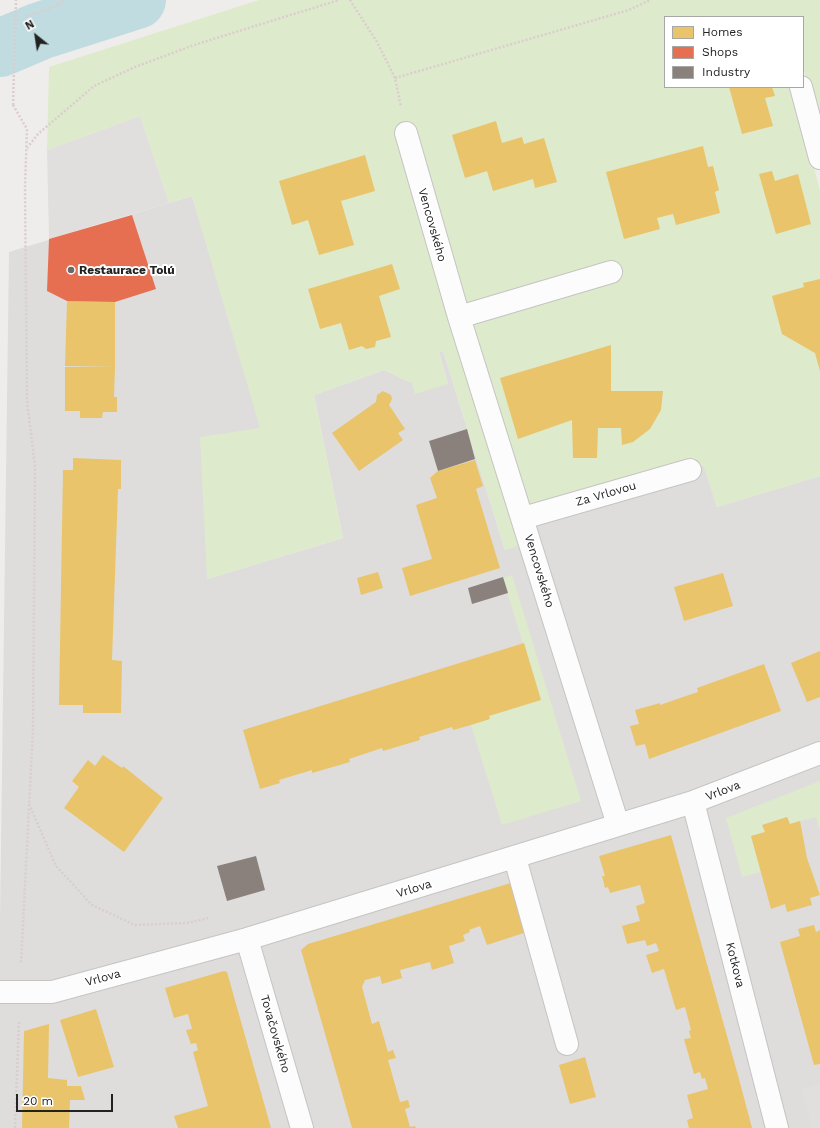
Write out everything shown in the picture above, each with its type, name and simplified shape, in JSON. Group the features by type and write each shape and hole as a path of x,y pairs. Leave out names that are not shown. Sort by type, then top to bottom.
{"street":[{"path":"801,88 820,158"},
{"name":"Vencovského","path":"406,133 459,317 618,825"},
{"path":"459,317 611,272"},
{"name":"Za Vrlovou","path":"523,518 690,470"},
{"name":"Vrlova","path":"0,992 52,992 247,939 515,858 693,802 820,753"},
{"name":"Kotkova","path":"693,802 777,1128"},
{"path":"515,858 567,1044"},
{"name":"Tovačovského","path":"247,939 302,1128"}],"path":[{"path":"16,0 13,104 27,129 28,400 34,467 33,728 24,915"},
{"path":"26,17 58,5 65,0"},
{"path":"26,149 43,130 94,86 136,67 194,45 339,0"},
{"path":"350,0 377,42 395,78 406,133"},
{"path":"395,78 629,10 650,0"},
{"path":"29,803 56,866 92,905 135,925 187,923 210,918"}],"shaded area":[{"path":"140,116 169,203 49,239 47,150"},
{"path":"192,196 261,428 207,579 343,538 314,395 384,370 412,383 448,384 439,352 443,351 505,550 522,519 704,465 717,507 820,476 820,1128 0,1128 0,920 9,252"},
{"path":"820,1084 820,1128 812,1128 801,1090"}],"green space":[{"path":"259,0 820,0 820,129 804,71 804,16 664,16 664,88 792,88 820,190 820,476 717,507 703,465 522,519 529,543 505,550 443,351 439,353 448,384 415,394 412,383 384,370 314,395 343,538 207,579 200,437 260,428 192,196 169,203 140,116 47,150 49,67"},
{"path":"512,575 581,801 502,825 471,725 490,718 489,716 505,711 523,644 503,578"},
{"path":"820,781 820,832 816,817 790,824 787,817 763,825 765,832 751,836 761,872 742,877 726,818"}],"building: Homes":[{"path":"729,88 772,88 775,96 765,98 773,126 742,134"},
{"path":"496,121 502,143 522,137 524,144 544,138 557,182 535,188 533,179 493,191 487,171 465,178 452,135"},
{"path":"703,146 708,167 713,166 719,190 715,192 720,213 676,225 673,214 657,218 660,229 624,239 606,172"},
{"path":"365,155 375,191 341,201 354,245 319,255 308,220 292,225 279,181"},
{"path":"772,171 775,181 798,174 811,224 776,234 759,174"},
{"path":"392,264 400,289 379,296 391,337 376,341 375,347 366,349 362,346 349,350 341,323 320,329 308,289"},
{"path":"820,279 820,371 815,353 782,334 772,296 804,287 803,283"},
{"path":"67,301 115,302 115,367 65,366"},
{"path":"611,345 611,391 663,391 661,410 650,429 633,442 622,445 621,428 598,428 597,458 573,458 572,420 518,439 500,378"},
{"path":"65,367 115,367 114,397 117,397 117,412 103,412 102,418 80,418 80,411 65,411"},
{"path":"383,391 391,395 392,399 389,405 405,429 398,433 403,440 359,471 332,433 376,402 377,395"},
{"path":"73,458 121,460 121,489 118,489 112,660 122,661 121,713 83,713 83,705 59,705 63,470 73,470"},
{"path":"475,460 483,486 476,489 500,568 410,596 402,568 432,559 416,505 437,498 430,478 438,471"},
{"path":"378,572 383,588 361,595 357,578"},
{"path":"723,573 733,606 684,621 674,587"},
{"path":"524,643 541,700 489,716 490,719 471,725 453,730 452,727 419,737 420,740 383,751 382,748 349,759 350,762 312,773 312,770 279,780 280,783 260,789 243,730"},
{"path":"820,651 820,697 807,702 791,663"},
{"path":"764,664 781,711 649,759 645,744 636,746 630,726 639,724 635,710 660,703 660,705 698,692 697,688"},
{"path":"103,755 122,768 123,766 163,798 124,852 64,808 79,787 72,781 88,760 95,766"},
{"path":"787,817 790,824 800,821 807,858 820,895 810,898 812,905 787,912 785,904 771,909 751,836 765,832 762,825"},
{"path":"671,835 752,1128 689,1128 687,1120 693,1118 687,1095 708,1089 705,1078 702,1079 700,1072 694,1074 684,1039 691,1038 689,1031 691,1030 685,1007 676,1010 664,969 652,973 646,955 659,951 656,943 647,946 645,940 627,944 622,926 640,921 636,906 645,903 640,885 610,893 608,887 605,888 602,876 605,876 599,856"},
{"path":"514,882 530,931 487,945 480,926 469,930 470,932 463,935 465,941 449,946 454,963 432,970 430,962 400,970 402,978 382,984 380,976 365,980 362,987 372,1024 379,1021 388,1052 393,1050 396,1058 388,1060 400,1102 408,1100 410,1107 405,1109 410,1127 415,1126 416,1128 352,1128 301,950 308,944"},
{"path":"814,925 816,932 820,930 820,1064 814,1065 780,942 800,936 798,929"},
{"path":"224,971 227,972 271,1128 178,1128 174,1116 208,1106 193,1052 198,1050 196,1043 191,1044 186,1030 192,1029 188,1014 174,1018 165,988"},
{"path":"96,1009 114,1067 78,1077 60,1020"},
{"path":"49,1024 48,1078 67,1080 67,1086 81,1086 85,1100 70,1100 69,1128 22,1128 24,1031"},
{"path":"585,1057 596,1097 570,1104 559,1065"}],"building: Shops":[{"path":"132,215 156,289 115,302 67,301 47,291 49,239"}],"building: Industry":[{"path":"467,429 475,459 438,471 429,441"},
{"path":"503,577 508,593 472,604 468,588"},
{"path":"256,856 265,890 227,901 217,866"}],"waterway":[{"path":"0,48 40,31 137,0"}],"place":[{"name":"Restaurace Tolú","path":"71,270"}]}
